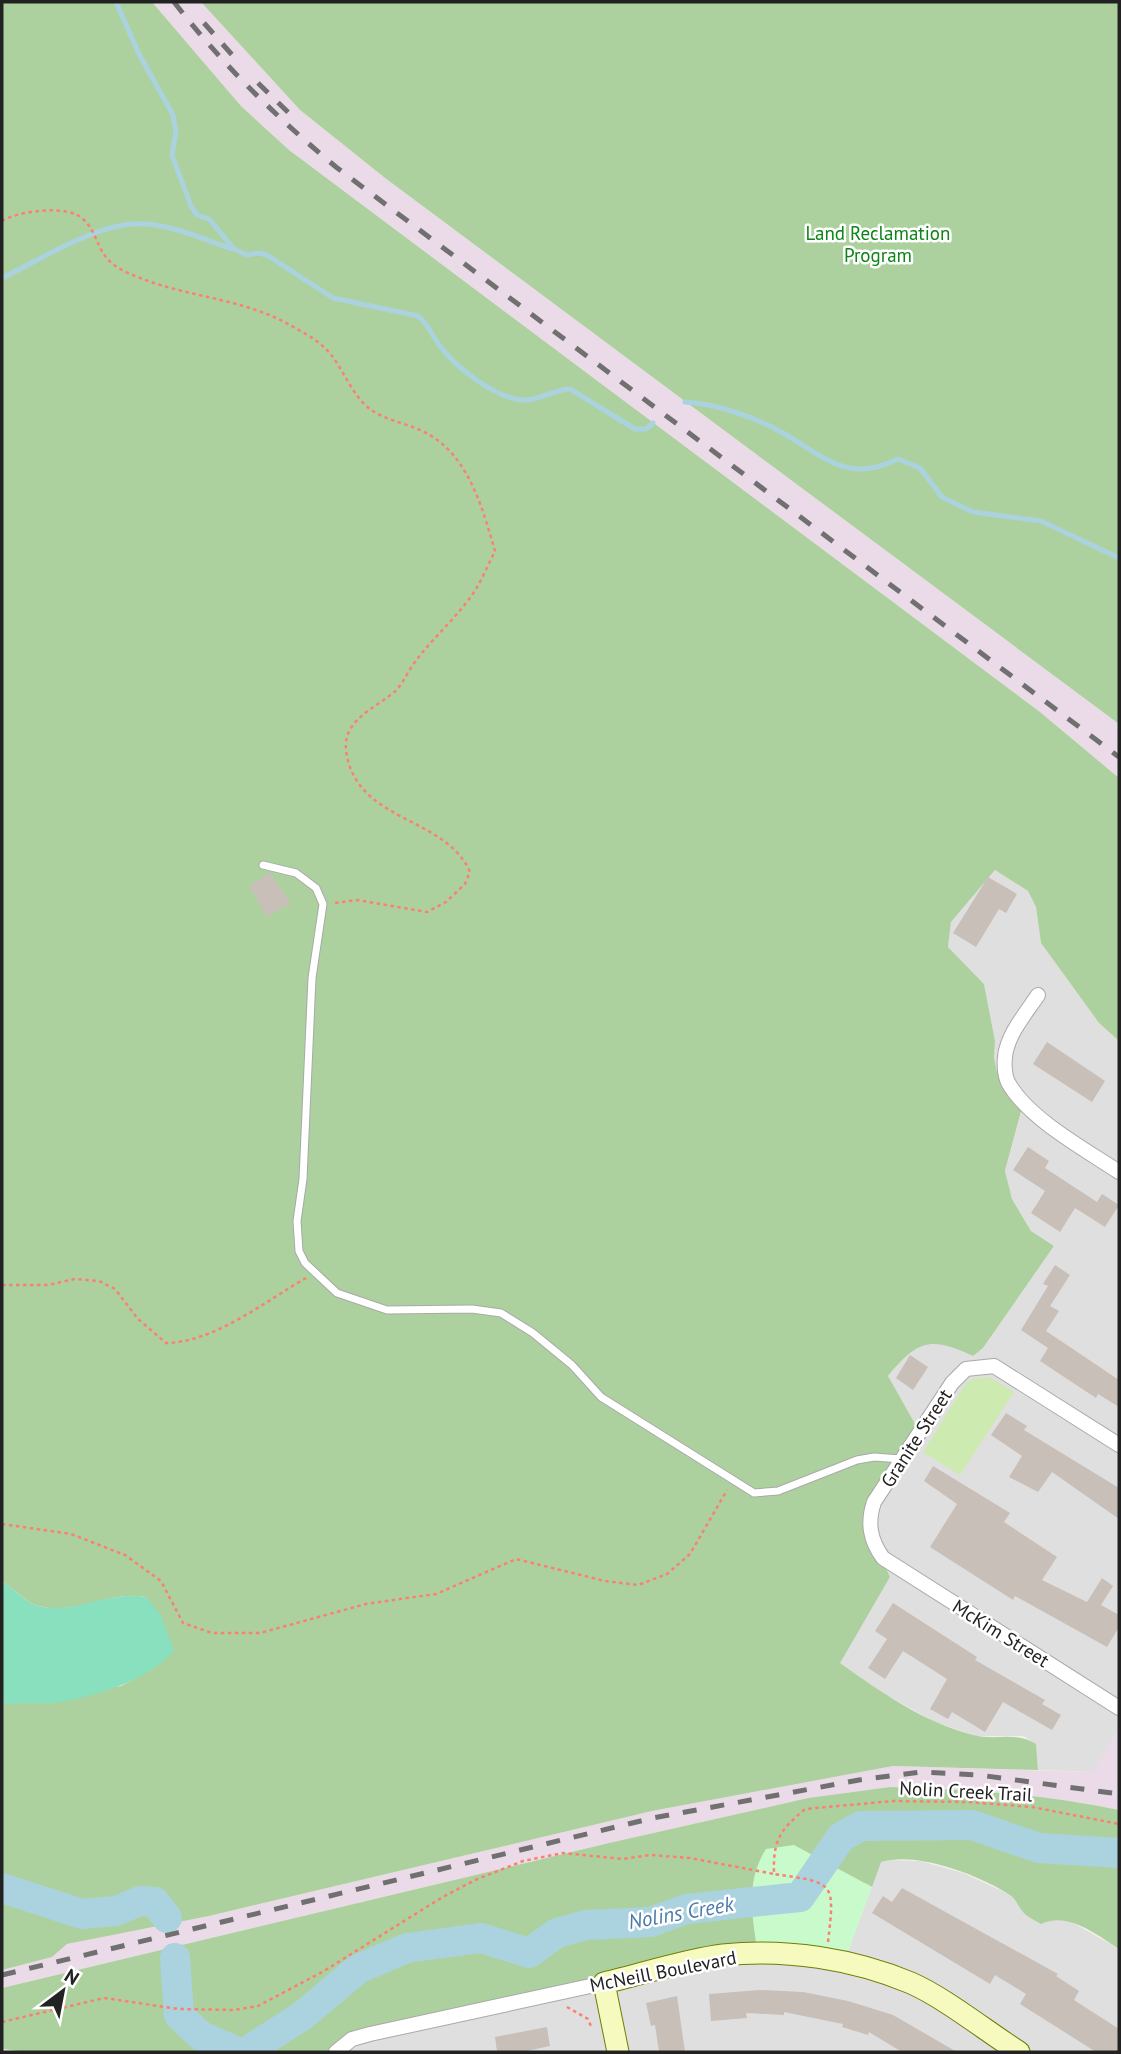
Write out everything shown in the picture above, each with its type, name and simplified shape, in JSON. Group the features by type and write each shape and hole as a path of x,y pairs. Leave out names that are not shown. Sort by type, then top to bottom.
{"street":[{"path":"1038,995 1012,1035 1005,1055 1008,1083 1030,1107 1070,1140 1119,1172"},
{"name":"Granite Street","path":"883,1558 873,1544 870,1515 874,1502 952,1383 965,1369 994,1366 1119,1446"},
{"name":"McKim Street","path":"883,1558 1119,1708"},
{"name":"McNeill Boulevard","path":"336,2052 352,2039 370,2034 723,1955 796,1954 827,1959 913,1984 1018,2052"},
{"path":"604,1983 618,2052"}],"lane":[{"path":"263,865 296,873 316,888 323,904 312,978 303,1179 297,1237 299,1251 314,1273 337,1293 387,1310 472,1309 501,1313 572,1365 601,1396 754,1493 778,1491 857,1460 874,1457 902,1459"}],"path":[{"path":"2,221 12,215 33,211 69,212 83,218 95,243 111,265 134,276 240,304 294,327 326,349 346,381 370,409 433,437 460,462 484,512 495,551 476,589 415,661 397,690 357,718 345,736 346,754 363,792 391,812 447,843 465,860 470,872 465,884 446,902 427,912 357,900 323,904"},
{"path":"2,1285 48,1285 75,1279 99,1281 115,1289 138,1319 166,1343 180,1343 211,1332 314,1273"},
{"path":"2,1524 71,1534 125,1555 161,1581 183,1623 212,1633 260,1633 366,1604 436,1594 516,1559 605,1581 638,1585 667,1574 690,1554 733,1481"},
{"name":"Nolin Creek Trail","path":"774,1874 774,1850 778,1837 804,1809 893,1801 968,1802 1032,1807 1119,1824"},
{"path":"2,2022 104,1998 178,2009 234,2011 258,2006 324,1971 441,1898 475,1880 523,1861 564,1853 623,1859 651,1854 690,1858 823,1885 833,1899 827,1959"},
{"path":"567,2007 588,2019 594,2034"}],"shaded area":[{"path":"152,2 201,2 300,110 385,178 1119,724 1119,778 1040,712 289,150 241,106"},
{"path":"995,870 1028,891 1036,906 1041,943 1099,1023 1119,1041 1119,1729 1093,1772 1038,1770 1036,1745 1024,1736 976,1736 935,1722 886,1695 839,1663 890,1577 872,1545 888,1376 907,1354 926,1342 950,1345 973,1356 983,1348 1054,1246 1031,1231 1012,1199 1005,1172 1024,1100 997,1072 995,1041 984,984 948,947 951,922"},
{"path":"1119,1729 1119,1810 1078,1802 966,1789 890,1787 808,1798 2,1988 2,1970 51,1957 67,1944 209,1916 652,1811 893,1766 1092,1772"},
{"path":"920,1861 963,1873 1013,1896 1024,1913 1068,1920 1119,1949 1119,2052 338,2052 353,2040 723,1957 849,1949 880,1862"}],"green space":[{"path":"2,2 152,2 241,106 289,150 1040,712 1119,778 1119,1041 1099,1023 1041,943 1036,907 1028,891 995,870 951,922 948,947 984,984 995,1041 997,1072 1024,1100 1005,1171 1012,1199 1031,1231 1054,1246 983,1348 973,1356 946,1346 926,1345 908,1355 888,1376 919,1431 872,1502 882,1560 890,1577 840,1663 887,1695 937,1722 973,1735 1021,1738 1036,1744 1038,1770 893,1766 652,1811 209,1916 67,1944 52,1957 2,1970 2,1704 121,1686 143,1674 146,1597 119,1597 79,1606 52,1608 33,1604 2,1581"},
{"name":"Land Reclamation Program","path":"201,2 1119,2 1119,724 385,178 300,110"},
{"path":"989,1377 1014,1392 960,1475 923,1452 966,1383 973,1379"},
{"path":"2,1581 33,1604 52,1608 119,1597 146,1597 160,1614 174,1650 165,1660 140,1677 95,1694 59,1702 2,1704"},
{"path":"890,1787 1005,1793 1119,1810 1119,1949 1082,1926 1061,1920 1041,1924 1025,1914 1010,1895 965,1873 929,1862 896,1859 881,1862 872,1887 865,1883 758,1956 369,2035 338,2052 29,2052 2,2049 2,1988 609,1843 808,1798"},
{"path":"794,1845 872,1887 849,1949 835,1962 758,1956 752,1888 759,1862 766,1849"}],"building":[{"path":"270,873 291,903 267,917 249,886"},
{"path":"988,877 1017,894 1006,913 999,909 976,947 953,933"},
{"path":"1047,1042 1105,1081 1092,1102 1033,1064"},
{"path":"1028,1147 1049,1161 1045,1168 1097,1202 1102,1194 1119,1205 1105,1227 1075,1208 1060,1232 1031,1213 1045,1191 1013,1170"},
{"path":"1055,1265 1070,1275 1050,1306 1059,1311 1046,1331 1119,1380 1119,1407 1098,1394 1096,1398 1040,1361 1048,1348 1021,1330 1048,1286 1043,1284"},
{"path":"910,1355 928,1367 913,1390 896,1378"},
{"path":"1006,1413 1027,1426 1024,1430 1119,1488 1119,1519 1052,1472 1038,1492 1009,1477 1022,1456 991,1435"},
{"path":"933,1466 1010,1513 1004,1522 1057,1557 1042,1580 1087,1602 1102,1578 1113,1586 1101,1605 1119,1615 1119,1627 1107,1647 1015,1596 1013,1600 930,1547 957,1504 924,1481"},
{"path":"893,1603 977,1657 975,1660 1045,1700 1042,1704 1061,1715 1052,1730 1003,1702 985,1732 952,1712 948,1719 930,1709 947,1679 903,1651 885,1679 868,1668 887,1639 875,1631"},
{"path":"902,1888 1058,1974 1056,1976 1079,1991 1074,2000 1119,2029 1119,2052 1096,2052 1020,2004 1026,1994 995,1975 990,1984 872,1913 883,1896 892,1902"},
{"path":"760,1990 803,1992 848,2001 893,2015 957,2052 902,2052 869,2032 868,2035 842,2027 843,2024 784,2012 784,2015 746,2013 747,2018 711,2021 709,1994"},
{"path":"677,1996 685,2052 659,2052 655,2025 651,2026 646,2003"},
{"path":"547,2027 550,2046 522,2052 497,2052 495,2037"}],"waterway":[{"path":"116,2 139,54 173,115 176,132 172,155 191,206 197,215 209,219 234,249 247,255 267,255 333,298 418,316 456,363 501,394 530,400 570,389 635,429 646,429 653,423"},
{"path":"2,278 66,245 116,226 145,224 170,228 232,249"},
{"path":"685,402 723,408 748,417 783,433 824,458 850,468 864,469 898,459 920,468 942,497 973,512 1041,521 1119,558"},
{"name":"Nolins Creek","path":"246,2052 302,2016 358,1969 407,1948 481,1938 529,1953 557,1933 586,1925 651,1922 686,1909 800,1897 841,1837 861,1826 972,1825 1039,1848 1119,1853"},
{"name":"Nolins Creek","path":"2,1888 82,1914 116,1911 140,1901 155,1902 167,1918"},
{"name":"Nolins Creek","path":"175,1958 179,2015 201,2036 238,2052"}],"railway":[{"path":"174,2 250,89 336,167 1119,757"},
{"path":"204,23 241,65"},
{"path":"258,83 296,120"},
{"path":"2,1975 653,1818 859,1780 921,1772 979,1775 1119,1794"}]}
